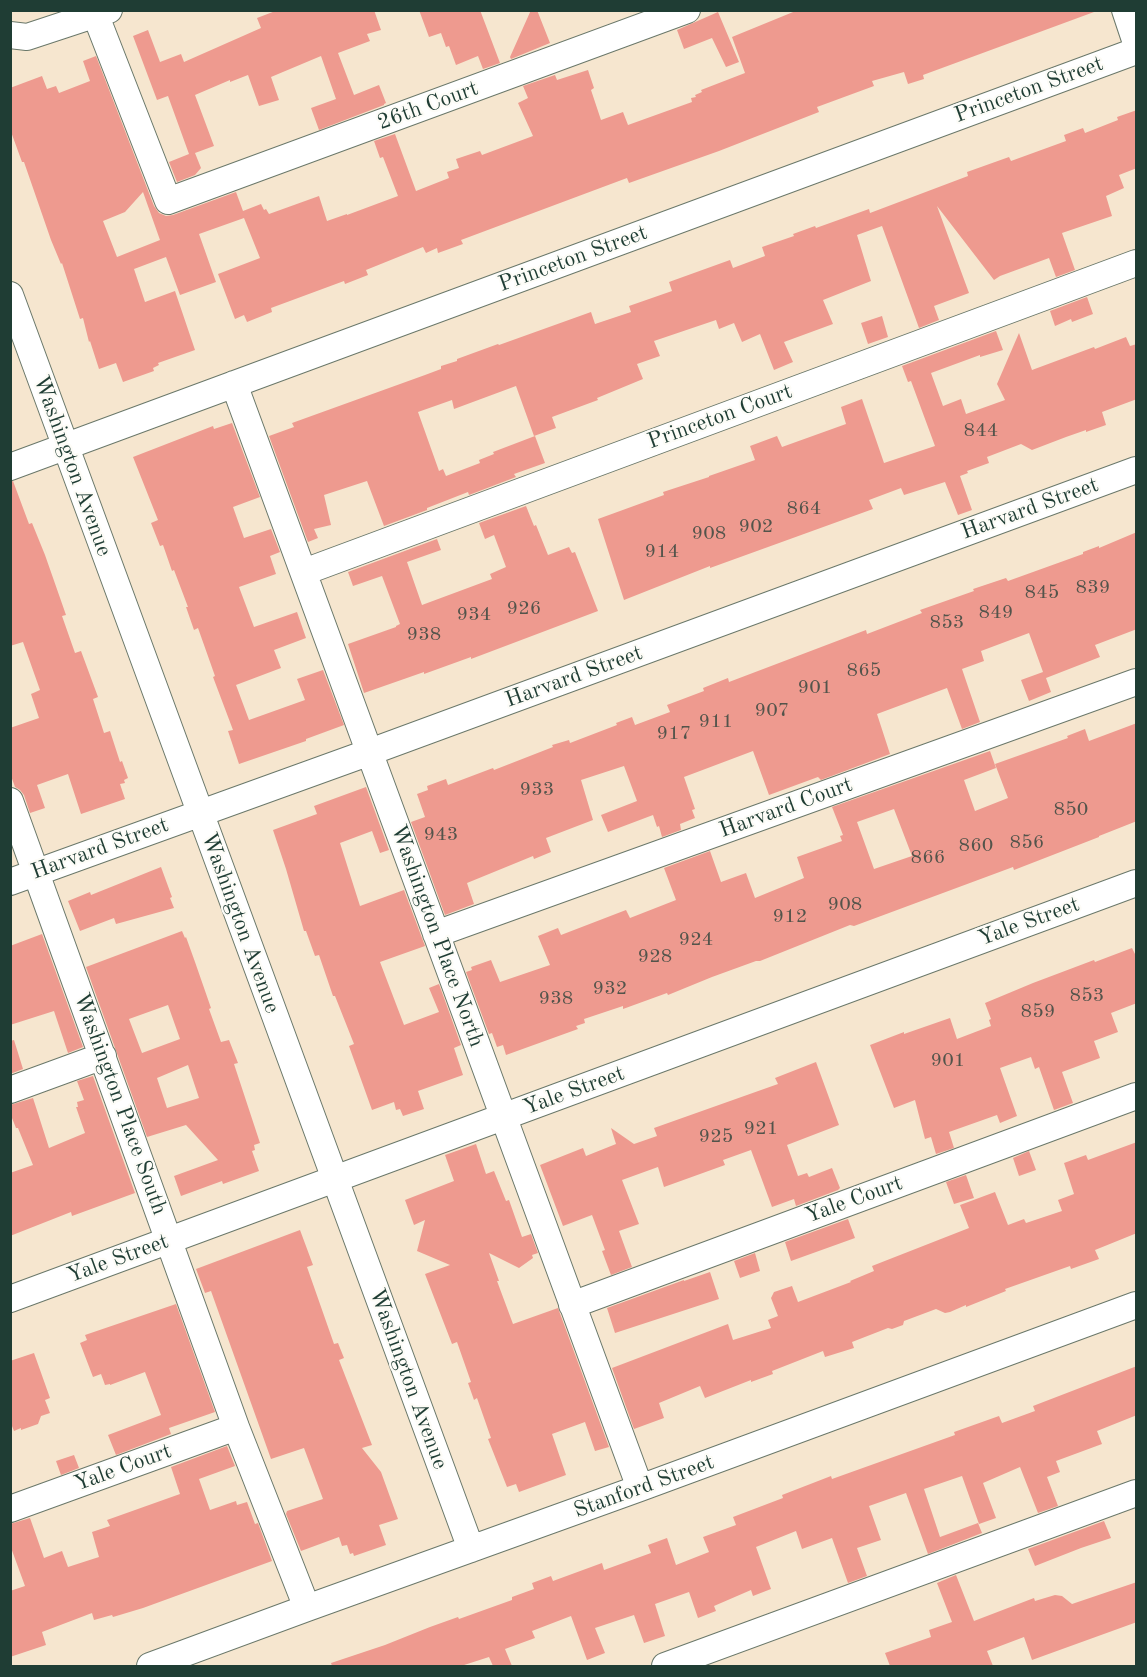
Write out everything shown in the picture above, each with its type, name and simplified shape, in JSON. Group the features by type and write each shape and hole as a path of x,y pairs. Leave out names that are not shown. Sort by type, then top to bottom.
{"street":[{"name":"26th Court","path":"103,13 168,201 687,10"},
{"path":"1125,10 1137,43"},
{"path":"16,42 103,13"},
{"name":"Princeton Street","path":"10,467 1137,51"},
{"name":"Princeton Court","path":"304,572 1137,262"},
{"name":"Washington Avenue","path":"10,295 471,1549"},
{"name":"Washington Place North","path":"234,384 640,1488"},
{"name":"Harvard Street","path":"10,882 1137,470"},
{"name":"Harvard Court","path":"436,934 1137,682"},
{"name":"Washington Place South","path":"10,801 236,1427 307,1608"},
{"name":"Yale Street","path":"10,1299 1137,883"},
{"path":"10,1090 103,1056"},
{"name":"Yale Court","path":"572,1305 1137,1096"},
{"name":"Stanford Street","path":"150,1666 1137,1305"},
{"name":"Yale Court","path":"10,1509 236,1427"},
{"path":"665,1666 1137,1493"}],"building":[{"path":"278,10 374,10 381,30 367,34 370,41 338,53 354,95 379,85 386,103 319,130 311,108 336,99 321,56 271,77 279,100 259,106 248,75 230,82 230,80 195,95 214,146 195,153 201,168 195,175 177,182 169,162 189,154 168,96 157,100 133,36 148,30 160,62 181,54 184,62 261,28 257,18"},
{"path":"419,10 480,10 500,63 483,69 478,56 456,65 441,33 429,37"},
{"path":"531,10 537,10 550,43 511,59 510,57"},
{"path":"798,10 1094,10 1094,12 923,75 924,79 908,84 904,72 872,81 874,86 817,107 819,112 719,151 629,183 627,178 461,240 463,244 438,253 437,248 426,253 423,247 366,270 368,275 345,284 344,281 271,308 272,312 247,322 244,315 235,319 218,274 260,258 244,218 199,234 216,282 180,295 166,257 134,269 145,302 175,291 195,350 158,363 159,365 153,368 154,371 123,382 116,363 99,369 83,318 80,319 62,263 51,240 10,129 10,88 42,76 47,89 56,86 59,93 90,81 83,61 96,56 154,206 159,213 166,216 173,215 236,192 243,211 261,204 269,214 319,196 327,221 398,196 383,157 380,158 374,141 395,134 416,191 449,178 447,172 459,168 456,159 480,151 482,155 533,136 518,103 528,98 523,86 555,75 557,80 588,70 594,88 591,90 601,120 623,112 628,125 692,102 691,98 696,97 695,95 702,92 701,90 745,73 732,37","holes":["143,192 160,240 117,257 103,221 125,212"]},
{"path":"718,12 739,62 726,67 712,38 684,49 677,30"},
{"path":"1137,110 1137,168 1119,175 1124,188 1106,196 1112,216 1062,233 1075,270 1056,277 1049,258 994,280 937,206 969,293 934,306 939,320 919,328 882,226 857,235 871,281 823,300 833,324 784,342 793,362 774,370 760,334 742,342 734,323 719,329 716,320 654,341 660,356 637,364 643,379 597,398 598,400 552,417 556,428 534,436 516,386 454,409 452,400 418,412 439,471 443,469 446,476 480,463 479,460 494,454 493,452 535,436 545,463 514,474 516,477 469,495 468,492 384,526 367,481 324,495 331,525 314,529 318,538 308,542 269,436 294,427 292,423 441,369 441,366 457,361 457,359 591,312 595,324 631,312 629,306 672,291 669,282 730,260 733,268 765,256 762,247 794,236 793,234 869,209 870,213 968,176 967,172 1009,157 1011,161 1066,141 1064,135 1083,128 1085,133"},
{"path":"1087,297 1093,314 1072,322 1071,319 1055,326 1050,311"},
{"path":"882,316 888,337 868,344 861,323"},
{"path":"996,331 1003,350 980,357 980,355 931,373 943,406 961,399 966,414 1005,400 997,384 1019,333 1032,370 1126,337 1130,346 1137,344 1137,399 1102,412 1106,425 1032,450 1021,444 987,457 989,463 960,476 972,510 958,515 945,482 904,495 901,488 869,500 873,509 710,568 710,566 624,600 598,519 664,495 663,492 755,460 750,446 777,436 782,447 846,424 841,407 862,399 884,463 935,446 911,381 908,382 902,366"},
{"path":"232,423 260,497 233,507 244,538 271,529 280,552 270,556 276,574 239,587 254,627 297,612 306,638 274,650 281,668 236,685 249,720 305,700 297,679 323,670 344,725 239,764 228,731 233,730 213,677 215,676 198,628 194,630 174,570 172,571 163,545 160,546 151,523 158,520 133,457 213,426 214,429"},
{"path":"13,481 29,524 32,523 45,555 66,615 62,616 75,653 81,651 98,697 93,699 104,733 110,731 128,778 124,780 125,783 120,784 125,799 81,814 68,774 37,785 45,808 30,813 24,795 15,787 10,773 10,728 39,718 31,694 40,690 23,642 10,646 10,482"},
{"path":"526,506 548,555 569,547 572,553 575,552 598,611 471,659 471,657 364,693 348,644 400,624 382,576 353,586 348,572 437,539 441,550 407,562 422,605 492,579 490,574 506,567 494,535 485,539 479,523"},
{"path":"1137,532 1137,629 1095,645 1100,657 1046,678 1051,692 1029,701 1021,680 1043,672 1029,633 981,651 984,661 962,669 980,722 962,729 947,688 877,714 890,754 821,780 818,777 769,795 753,751 684,777 695,809 692,810 695,818 680,824 681,830 662,837 653,815 608,832 601,815 637,801 624,766 581,780 593,820 546,838 551,852 534,859 533,856 467,883 474,904 445,915 411,822 425,817 417,794 428,790 427,786 446,779 448,785 493,768 494,770 553,747 552,745 569,740 570,743 632,717 635,725 670,712 667,705 704,691 703,688 728,678 729,682 866,630 867,634 922,613 920,610 974,591 973,589 1006,578 1008,581"},
{"path":"1137,723 1137,821 1014,870 1013,867 854,926 850,925 668,995 667,993 623,1009 623,1006 584,1019 585,1023 576,1026 578,1029 506,1055 503,1045 497,1047 492,1033 489,1034 466,972 472,970 471,967 491,960 500,982 550,965 538,936 558,928 561,935 626,910 630,918 676,900 664,868 710,851 721,882 746,873 755,898 804,878 797,857 842,841 840,836 843,835 832,807 990,751 996,768 964,780 975,811 1008,798 995,764 1068,738 1067,736 1085,729 1089,741","holes":["894,809 912,856 874,869 857,822"]},
{"path":"366,787 389,850 380,853 372,831 340,843 360,906 404,890 425,946 380,962 404,1025 439,1012 429,988 439,984 461,1045 454,1048 463,1075 418,1091 424,1109 403,1116 400,1109 396,1110 394,1102 372,1110 349,1046 354,1044 335,996 333,996 319,955 315,956 306,931 304,931 273,830 317,814 314,806"},
{"path":"161,867 174,908 116,924 114,918 80,931 68,901 90,892 91,895"},
{"path":"182,931 195,962 221,1042 229,1040 238,1063 234,1064 260,1143 254,1145 255,1150 252,1151 259,1171 181,1196 174,1176 218,1160 186,1125 147,1137 86,967","holes":["168,1005 180,1039 142,1053 129,1019","188,1065 199,1098 167,1108 157,1078"]},
{"path":"42,934 83,1047 68,1053 54,1011 10,1025 10,946"},
{"path":"1132,948 1137,958 1137,1003 1111,1013 1118,1032 1094,1041 1100,1058 1062,1072 1073,1103 1054,1110 1039,1067 1035,1069 1031,1057 1000,1068 1017,1116 1000,1123 997,1115 949,1132 954,1148 936,1154 931,1137 925,1139 915,1100 894,1108 870,1045 950,1018 957,1039 991,1026 985,1003 1094,960 1095,962"},
{"path":"14,1040 23,1069 10,1074 10,1041"},
{"path":"816,1062 839,1125 787,1145 798,1176 807,1173 809,1177 832,1168 840,1188 838,1190 796,1206 794,1199 772,1207 751,1150 723,1160 725,1165 664,1187 658,1167 622,1180 639,1224 619,1231 632,1267 611,1275 602,1251 605,1250 592,1215 563,1226 540,1165 583,1148 586,1156 616,1144 611,1128 634,1144 657,1136 654,1128 778,1084 775,1078"},
{"path":"93,1076 135,1193 72,1216 71,1212 10,1236 10,1173 33,1165 10,1113 10,1105 33,1098 49,1148 85,1133 76,1107 78,1107 77,1102 84,1100 77,1081"},
{"path":"1137,1142 1137,1233 1095,1250 1099,1259 1071,1269 1070,1266 1005,1289 1006,1291 950,1312 945,1313 936,1309 904,1321 903,1325 888,1328 852,1342 854,1348 825,1357 823,1351 772,1371 773,1374 705,1398 700,1386 659,1403 664,1418 634,1429 612,1368 728,1324 733,1340 771,1328 768,1320 778,1316 771,1298 774,1292 792,1286 798,1302 851,1282 874,1271 872,1266 969,1228 960,1205 995,1192 1008,1225 1024,1219 1026,1223 1062,1211 1058,1200 1074,1194 1064,1163 1086,1155 1088,1160"},
{"path":"476,1144 486,1174 494,1171 506,1201 509,1200 522,1237 531,1234 538,1253 532,1255 533,1258 519,1268 489,1253 513,1324 558,1308 609,1447 595,1451 585,1422 552,1434 566,1475 519,1492 516,1484 507,1487 488,1439 491,1438 477,1398 474,1400 468,1383 471,1382 457,1342 452,1344 425,1274 450,1265 417,1251 425,1220 414,1225 405,1200 454,1181 445,1155"},
{"path":"1029,1151 1036,1170 1019,1176 1013,1158"},
{"path":"966,1175 974,1198 954,1204 946,1182"},
{"path":"848,1219 855,1238 791,1261 785,1242"},
{"path":"300,1230 313,1265 307,1267 334,1344 338,1343 344,1358 339,1360 372,1445 362,1448 381,1472 398,1519 379,1525 386,1545 354,1556 353,1553 350,1554 347,1545 342,1546 339,1537 301,1551 286,1514 287,1511 323,1499 304,1448 271,1459 211,1291 205,1293 196,1269"},
{"path":"755,1253 760,1271 740,1278 734,1261"},
{"path":"710,1272 719,1299 615,1333 607,1308"},
{"path":"176,1304 215,1412 169,1428 171,1434 116,1455 108,1435 161,1415 145,1372 105,1385 101,1374 93,1377 80,1343 87,1340 85,1335"},
{"path":"34,1353 50,1398 45,1400 50,1413 41,1416 38,1424 14,1431 10,1421 10,1361"},
{"path":"1137,1366 1137,1415 1097,1431 1102,1444 1056,1461 1060,1472 1047,1477 1058,1506 1038,1513 1020,1467 983,1483 996,1518 979,1524 962,1476 924,1489 940,1537 978,1523 982,1533 928,1554 906,1493 869,1506 881,1540 857,1548 867,1576 848,1583 832,1538 802,1549 796,1531 756,1547 771,1589 753,1596 751,1590 714,1606 716,1611 698,1618 689,1592 655,1604 665,1636 644,1643 634,1615 595,1628 605,1653 587,1660 571,1616 532,1631 535,1638 505,1649 512,1666 493,1666 489,1657 461,1666 332,1666 331,1663 512,1600 512,1597 534,1589 532,1583 551,1576 553,1581 602,1563 604,1570 651,1553 648,1545 667,1538 676,1565 709,1552 703,1537 736,1525 733,1517 783,1498 782,1495 831,1476 832,1479 955,1435 954,1432 999,1416 1002,1423 1035,1411 1033,1406"},
{"path":"227,1446 235,1466 199,1479 210,1510 236,1501 237,1505 247,1502 255,1524 258,1523 272,1561 113,1617 112,1615 94,1620 92,1613 42,1632 46,1645 10,1657 10,1591 25,1586 10,1545 10,1524 30,1518 44,1558 62,1551 68,1567 99,1557 92,1532 110,1526 107,1520 180,1494 171,1467"},
{"path":"74,1455 79,1468 61,1475 56,1461"},
{"path":"1104,1521 1111,1538 1035,1566 1028,1549"},
{"path":"956,1575 974,1621 1034,1598 1035,1601 1055,1595 1062,1596 1072,1604 1137,1582 1137,1622 1032,1660 1024,1637 987,1651 993,1666 890,1666 885,1653 931,1637 929,1630 952,1622 937,1583"}]}
